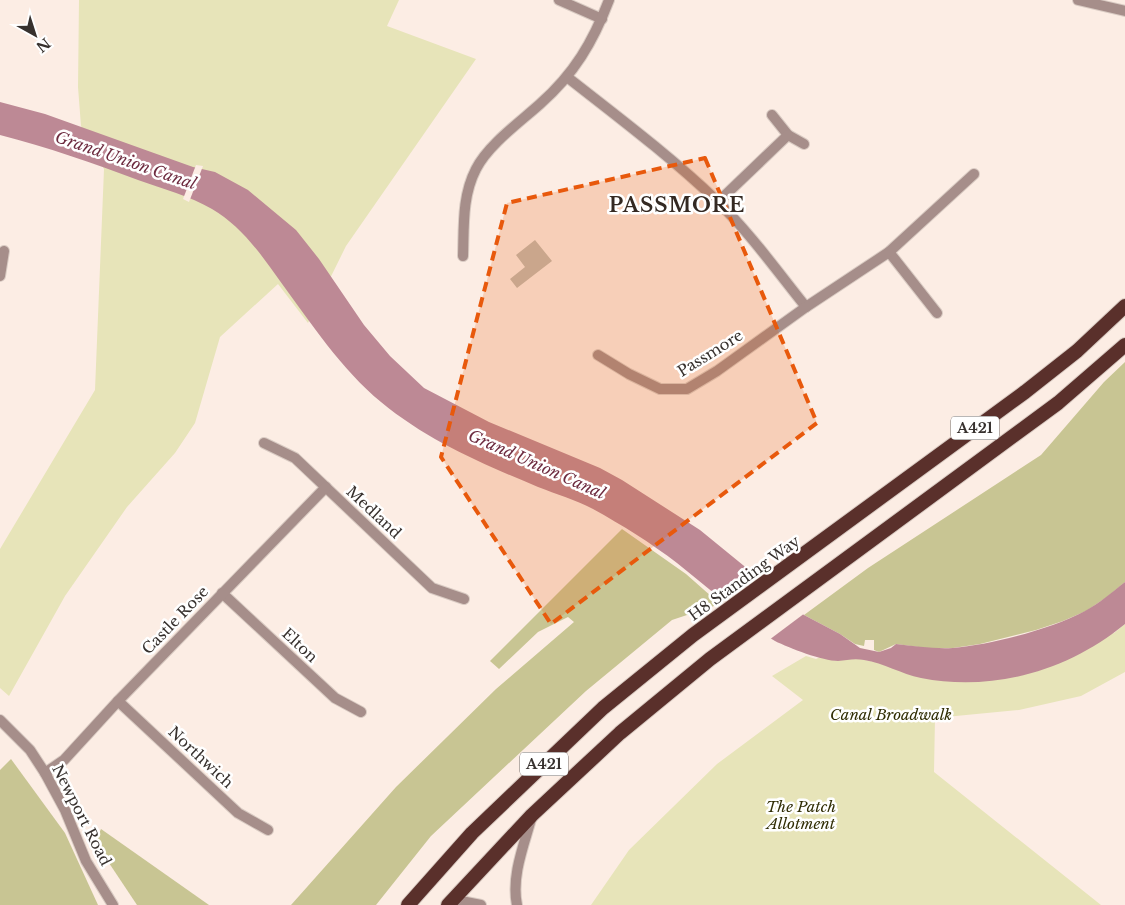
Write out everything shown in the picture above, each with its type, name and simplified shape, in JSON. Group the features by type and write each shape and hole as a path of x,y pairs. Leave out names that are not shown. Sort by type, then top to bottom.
{"highway":[{"name":"H8 Standing Way","path":"408,905 472,833 603,708 693,635 1025,392 1077,351 1125,306"},
{"name":"A421","path":"450,905 532,815 620,733 710,659 1058,402 1125,345"}],"street":[{"path":"559,0 602,19"},
{"path":"464,256 464,204 476,169 492,147 567,77 587,49 609,0"},
{"path":"1078,0 1125,11"},
{"path":"567,77 668,156 718,202 806,306"},
{"path":"772,115 788,135 804,144"},
{"path":"718,202 788,135"},
{"name":"Passmore","path":"598,355 629,374 660,389 687,389 717,371 806,306 889,252 974,174"},
{"path":"0,276 4,251"},
{"path":"889,252 936,313"},
{"name":"Medland","path":"264,443 295,458 432,588 464,599"},
{"name":"Castle Rose","path":"45,773 64,760 118,701 326,487"},
{"name":"Elton","path":"222,593 335,698 361,712"},
{"name":"Northwich","path":"118,701 238,813 268,830"},
{"name":"Newport Road","path":"0,720 30,750 45,773 65,810 86,861 113,905"},
{"path":"517,905 514,892 519,863 532,815"},
{"path":"450,905 466,902 481,905"}],"highlighted area":[{"path":"705,158 817,423 551,624 441,457 507,203"}],"green space":[{"path":"79,0 399,0 387,26 476,59 346,246 308,323 278,284 220,337 195,423 175,453 127,507 65,596 9,696 0,688 0,549 95,390 104,169 81,126 78,87"},
{"name":"The Patch Allotment","path":"1125,624 1125,672 1081,696 1019,710 935,718 934,772 1101,905 591,905 629,850 717,764 803,700 772,676 806,656 837,661 860,659 875,662 1114,633"}],"shaded area":[{"path":"1125,362 1125,582 1107,597 1086,611 1036,630 980,644 953,648 926,648 896,644 879,652 874,650 874,640 865,640 864,646 855,644 804,615 868,568 1041,455 1104,382"},
{"path":"622,529 686,574 720,604 672,620 586,691 431,836 376,905 291,905 396,787 496,689 574,622 568,617 538,632 499,669 490,661"},
{"path":"11,759 65,833 98,905 0,905 0,770"},
{"path":"101,829 209,905 137,905 95,842"}],"water":[{"name":"Grand Union Canal","path":"0,102 45,114 193,167 215,172 248,190 296,230 319,259 364,325 390,356 424,388 489,422 600,468 622,480 700,530 804,615 840,634 860,648 879,652 896,644 931,648 953,648 1002,640 1071,618 1096,604 1125,582 1125,624 1079,654 1054,665 1029,674 975,682 948,682 921,678 861,659 838,661 824,659 781,644 765,634 647,541 615,521 573,500 538,487 456,450 399,416 366,389 353,375 315,329 258,251 241,232 212,209 195,200 70,156 0,135"}],"pier":[{"path":"196,165 203,166 189,202 183,199"},
{"path":"759,576 805,613 769,640 720,603"}],"building":[{"path":"535,240 552,261 517,288 510,279 525,267 516,255"}],"district":[{"name":"PASSMORE","path":"677,205"}],"park label":[{"name":"Canal Broadwalk","path":"891,714"}]}
